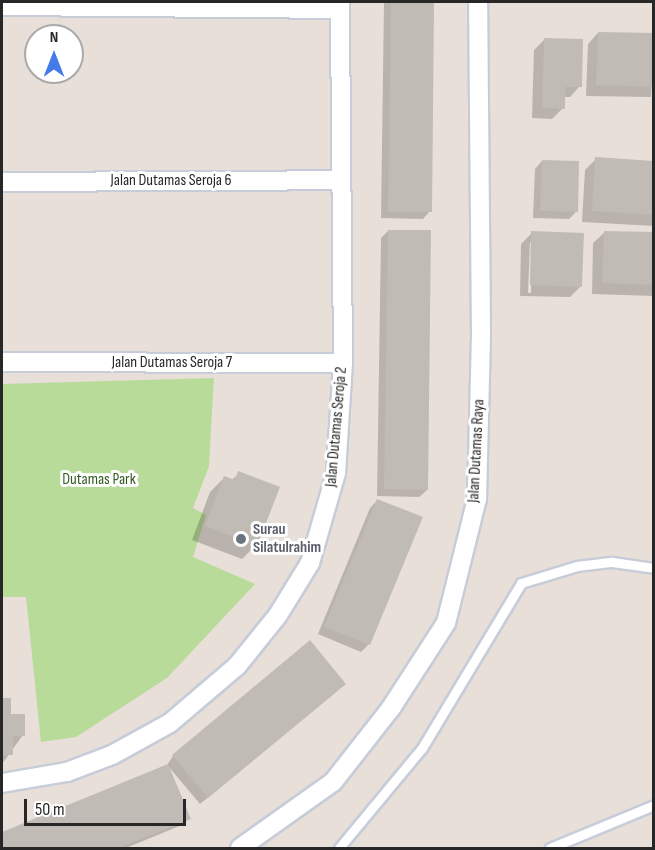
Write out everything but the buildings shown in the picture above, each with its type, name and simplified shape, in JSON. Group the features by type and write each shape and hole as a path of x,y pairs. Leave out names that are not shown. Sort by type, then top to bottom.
{"street":[{"name":"Jalan Dutamas Raya","path":"240,849 333,782 391,708 446,624 477,499 481,334 478,2"},
{"path":"2,6 340,5"},
{"name":"Jalan Dutamas Seroja 2","path":"2,783 67,772 112,755 170,723 237,666 279,615 310,563 329,504 336,472 343,363 340,5"},
{"name":"Jalan Dutamas Seroja 6","path":"2,183 341,180"},
{"name":"Jalan Dutamas Seroja 7","path":"2,362 343,363"}],"lane":[{"path":"339,849 422,748 521,583 577,566 612,562 654,568"},
{"path":"550,849 654,805"}],"green space":[{"name":"Dutamas Park","path":"214,378 209,466 193,508 206,515 193,557 255,584 167,678 76,737 41,742 26,597 2,597 2,384"}],"place":[{"name":"Surau Silatulrahim","path":"241,539"}]}
